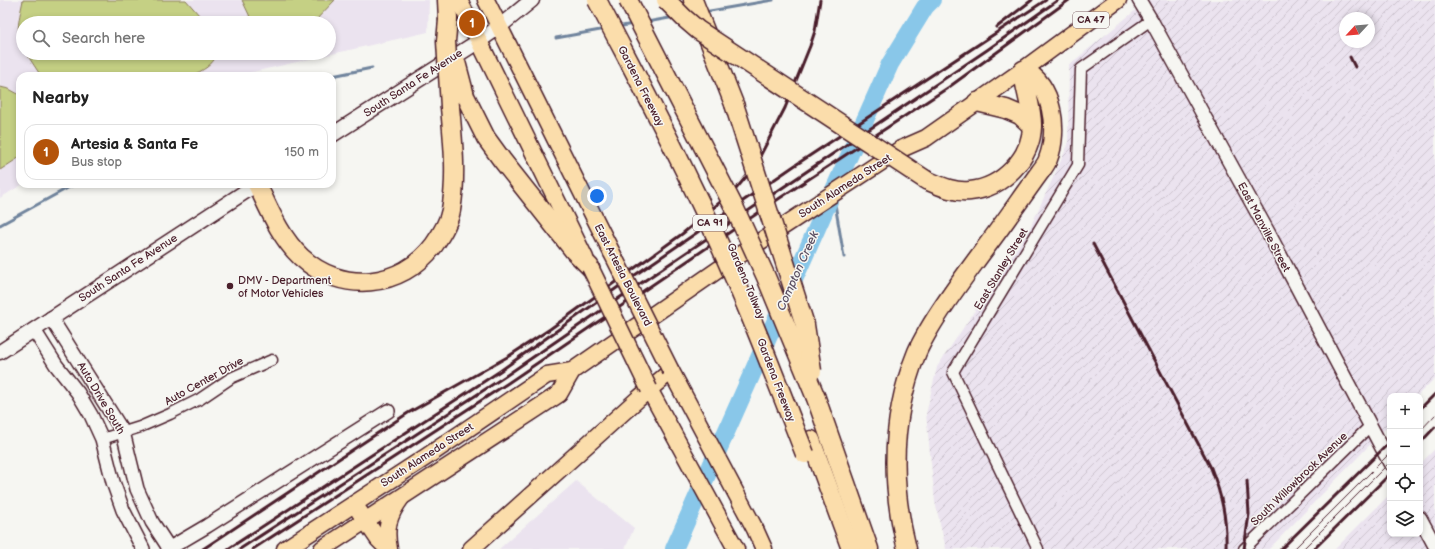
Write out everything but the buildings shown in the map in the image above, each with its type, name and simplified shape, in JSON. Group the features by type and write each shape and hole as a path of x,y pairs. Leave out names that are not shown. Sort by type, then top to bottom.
{"highway":[{"path":"259,188 278,227 288,242 310,265 322,272 333,277 346,280 374,282 390,278 418,263 428,253 446,226 451,210 454,165 446,41 448,20 447,0"},
{"name":"Gardena Freeway","path":"597,0 692,186 717,239 808,447 839,549"},
{"name":"Gardena Tollway","path":"608,0 689,156 739,263 808,447 851,549"},
{"name":"CA 91","path":"628,0 735,209 766,277 823,416 865,544"},
{"path":"666,0 698,30 926,180 943,188 969,192 983,189 998,183 1021,160 1028,145 1032,126 1023,70 1031,73 1044,89 1050,102 1054,131 1048,159 943,305 917,351 898,416 896,437 896,484 898,508 907,549"},
{"path":"693,0 734,104 805,325 816,398"},
{"path":"448,20 456,66 465,96 486,138 574,251 590,268"},
{"path":"977,102 1008,109 1020,115 1032,126"}],"main road":[{"path":"459,0 590,268 644,393 736,549"},
{"name":"East Artesia Boulevard","path":"486,0 671,371 755,528 764,549"},
{"name":"South Santa Fe Avenue","path":"336,132 479,41 532,0"},
{"name":"South Alameda Street","path":"286,549 547,375 572,371 738,256 901,149 926,138 1023,70 1118,0"},
{"name":"South Santa Fe Avenue","path":"0,352 251,188"},
{"name":"South Alameda Street","path":"322,549 559,394 572,371"},
{"path":"471,549 644,393 671,371"},
{"path":"388,549 388,523 392,510 403,496"},
{"path":"353,504 378,539 388,549"}],"street":[{"name":"East Manville Street","path":"1138,0 1151,20 1269,234 1387,456"},
{"name":"East Stanley Street","path":"1038,549 953,372 1078,165 1081,69 1151,20"},
{"name":"Auto Drive South","path":"51,318 124,432 137,489 152,522 169,549"},
{"name":"Auto Drive South","path":"34,330 56,366 78,393 88,409 102,439 113,482 123,510 143,549"},
{"name":"Auto Center Drive","path":"102,439 140,427 170,414 200,399 231,378 272,360"},
{"path":"169,549 388,411"},
{"name":"South Willowbrook Avenue","path":"1244,549 1370,426"},
{"path":"1423,524 1435,546"}],"shaded area":[{"path":"0,0 429,0 428,32 336,53 336,16 16,16 16,60 306,60 253,72 16,72 16,188 0,198"},
{"path":"1148,0 1435,0 1435,378 1420,393 1387,393 1387,427 1269,549 946,549 935,502 926,414 937,367 1029,230 1068,145 1069,65"},
{"path":"1435,449 1435,549 1335,549 1387,497 1387,537 1423,537 1423,461"},
{"path":"576,481 634,528 625,549 499,549"}],"green space":[{"path":"23,0 186,0 200,16 20,16"},
{"path":"242,0 335,0 320,16 250,16"},
{"path":"31,60 214,60 199,72 38,72"},
{"path":"0,87 16,93 16,160 0,170"}],"waterway":[{"path":"704,12 773,0"},
{"name":"Compton Creek","path":"674,549 890,64 925,7 932,0"},
{"path":"647,22 675,17"},
{"path":"617,27 633,24"},
{"path":"556,38 606,29"},
{"path":"336,75 372,68"},
{"path":"0,225 68,188"},
{"path":"834,198 844,257"}],"tram line":[{"path":"1422,429 1435,415"},
{"path":"1294,549 1387,456"},
{"path":"1303,549 1387,465"}],"railway":[{"path":"203,549 408,413 509,356 550,329 682,234 736,189 758,160 785,108 815,31 820,0"},
{"path":"997,27 1032,0"},
{"path":"228,549 500,371 635,275 794,166 1046,0"},
{"path":"240,549 504,377 987,50 1058,0"},
{"path":"253,549 508,383 780,198 949,87 1069,0"},
{"path":"1350,57 1355,67"},
{"path":"1093,244 1211,468 1223,507 1226,527 1226,549"},
{"path":"1423,406 1435,394"},
{"path":"1423,440 1435,427"},
{"path":"1281,549 1387,445"},
{"path":"1314,549 1387,477"},
{"path":"1244,549 1249,514 1247,481"}],"place":[{"name":"Artesia & Santa Fe","path":"472,23"},
{"name":"DMV - Department of Motor Vehicles","path":"230,286"}]}
